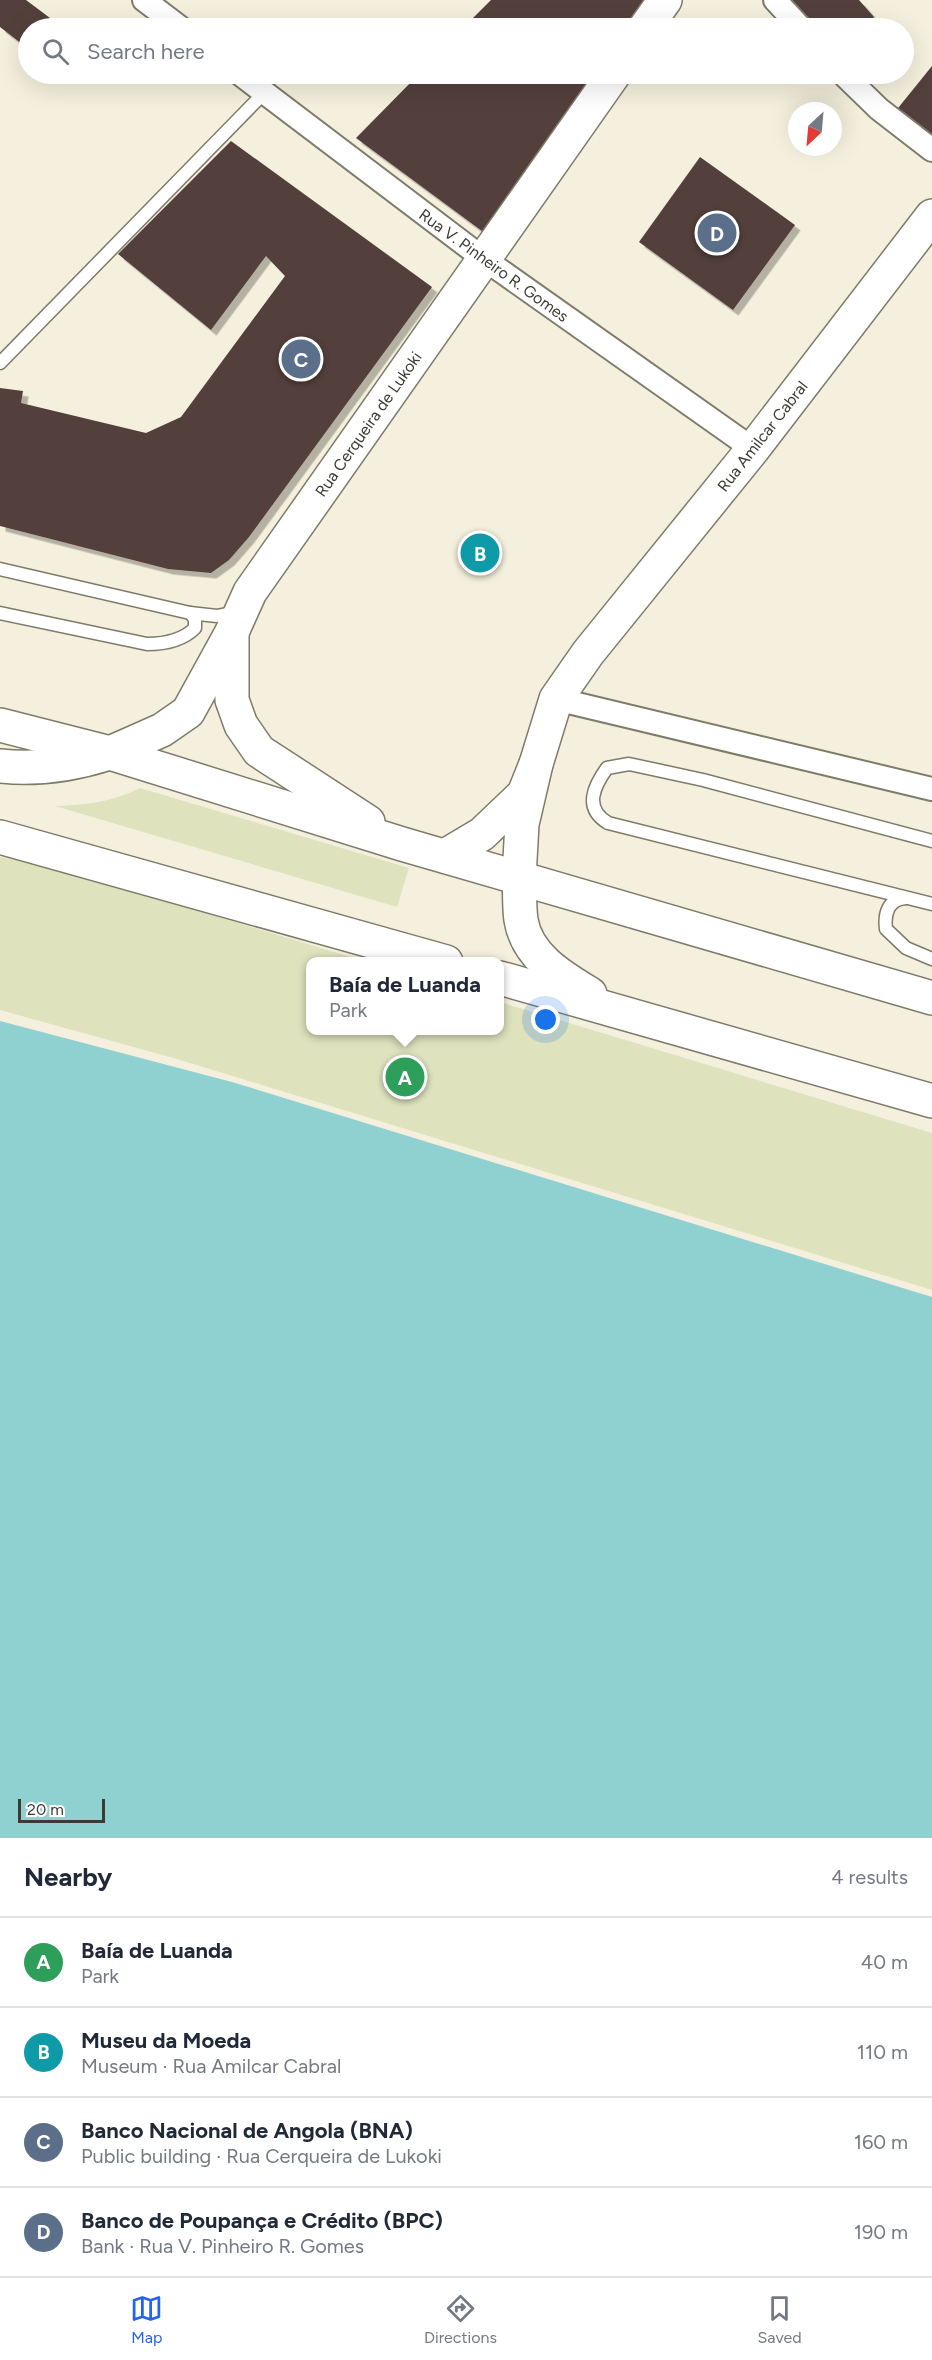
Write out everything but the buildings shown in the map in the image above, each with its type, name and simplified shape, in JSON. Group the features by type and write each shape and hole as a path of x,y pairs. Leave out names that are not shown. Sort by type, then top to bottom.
{"main road":[{"path":"652,18 665,0"},
{"name":"Rua Cerqueira de Lukoki","path":"0,766 18,768 69,764 110,753 162,730 188,712 232,632 250,592 607,84"},
{"name":"Rua Amilcar Cabral","path":"536,764 556,699 588,653 753,449 932,216"},
{"path":"232,632 232,700 241,725 259,751 402,844"},
{"path":"0,725 110,753 402,844 932,998"},
{"path":"445,856 482,834 524,794 536,764"},
{"path":"536,764 522,824 519,877 521,922 530,943 543,962 563,978 622,1014"},
{"path":"0,837 428,957"},
{"path":"504,979 932,1101"}],"street":[{"path":"144,0 168,18"},
{"path":"775,0 792,18"},
{"name":"Rua V. Pinheiro R. Gomes","path":"254,84 484,259 753,449"},
{"path":"854,84 879,108 932,150"},
{"path":"556,699 932,789"}],"lane":[{"path":"0,363 265,92"},
{"path":"0,569 190,612 217,616 238,612 250,592"},
{"path":"0,613 147,644 170,641 190,633 195,628 195,620 190,612"},
{"path":"932,841 703,780 629,764 607,768 596,783 592,802 598,817 608,823 932,904"},
{"path":"906,898 899,898 890,905 884,919 886,929 906,948 932,959"}],"green space":[{"path":"140,788 409,868 397,907 55,806 99,802 120,797"},
{"path":"0,857 54,867 351,957 306,957 306,1035 504,1035 504,1003 932,1133 932,1290 177,1059 0,1010"}],"water":[{"path":"0,1021 232,1082 932,1297 932,1838 0,1838"}],"place":[{"name":"Banco de Poupança e Crédito (BPC)","path":"717,233"},
{"name":"Banco Nacional de Angola (BNA)","path":"301,359"},
{"name":"Museu da Moeda","path":"480,553"},
{"name":"Baía de Luanda","path":"405,1077"}]}
